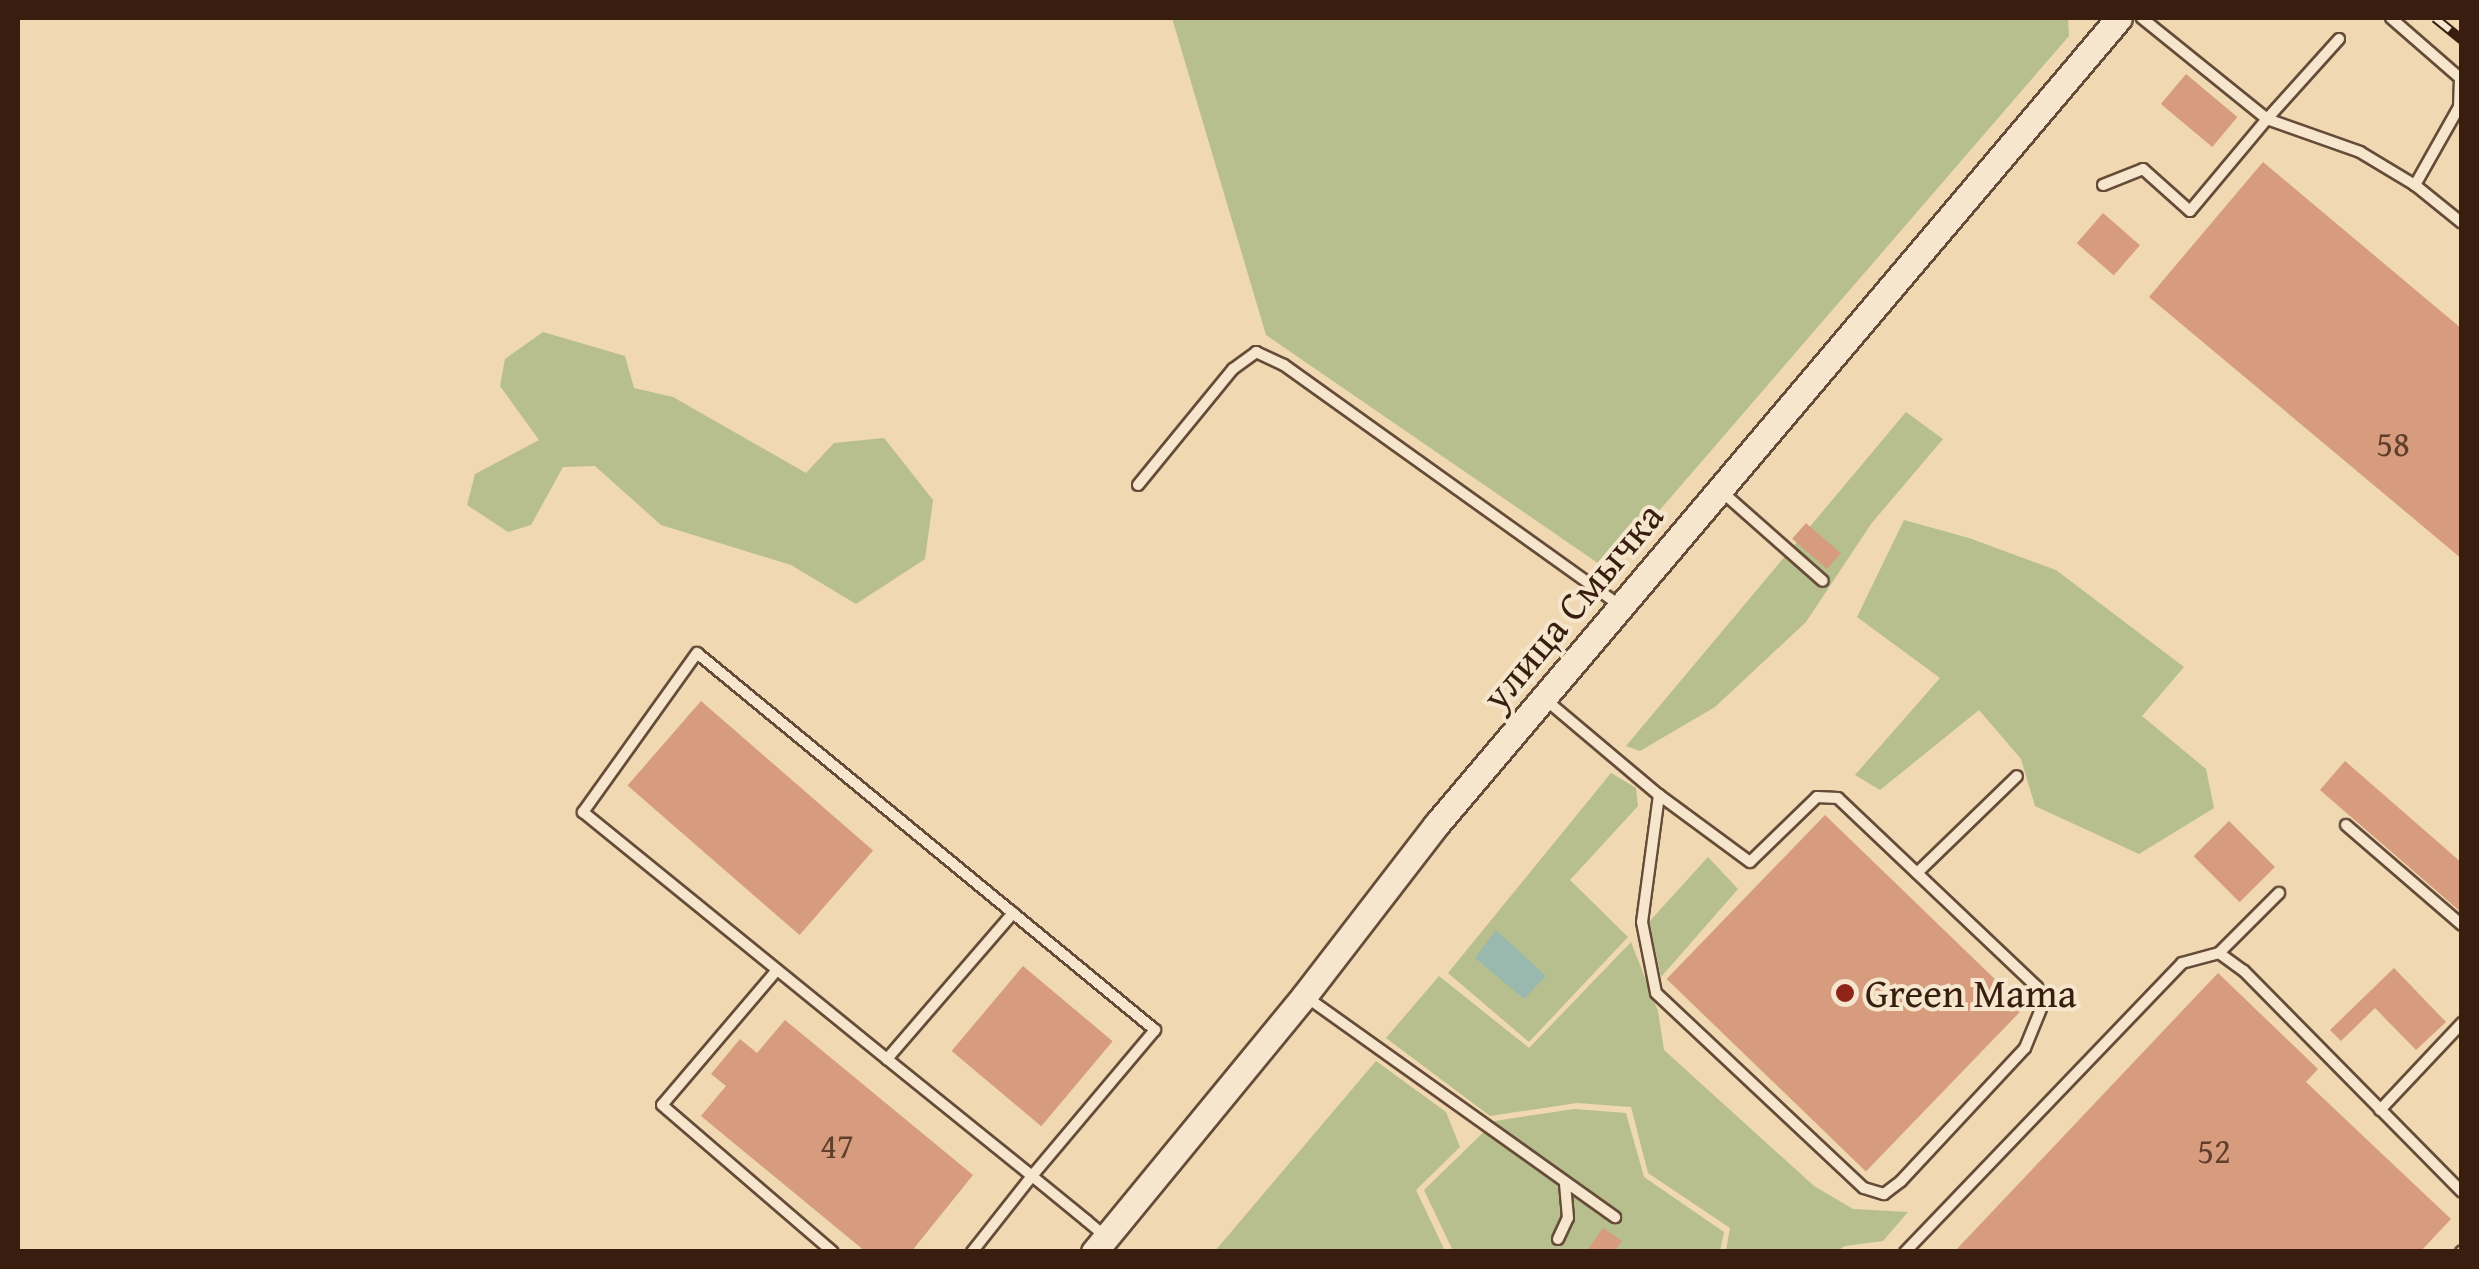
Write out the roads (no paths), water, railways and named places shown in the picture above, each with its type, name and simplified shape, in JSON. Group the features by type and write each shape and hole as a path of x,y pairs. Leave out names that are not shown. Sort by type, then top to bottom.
{"street":[{"name":"улица Смычка","path":"1100,1244 1304,995 1436,825 2118,18"}],"lane":[{"path":"2142,18 2267,119 2360,152 2415,185 2462,223"},
{"path":"2391,18 2460,78 2459,107 2415,185"},
{"path":"2103,185 2143,169 2190,212 2338,39"},
{"path":"1138,485 1232,369 1256,352 1284,366 1620,606"},
{"path":"1719,490 1823,581"},
{"path":"972,1252 1032,1176 1155,1030 697,653 582,812 1032,1176 1100,1244"},
{"path":"1543,698 1659,796 1750,862 1817,797 1838,798 2037,987 2042,1004 2025,1048 1901,1181 1884,1194 1864,1188 1656,993 1642,922 1659,796"},
{"path":"1917,873 2017,776"},
{"path":"2346,825 2462,925"},
{"path":"1905,1252 2182,963 2219,954 2279,894"},
{"path":"888,1060 1013,914"},
{"path":"2219,954 2244,971 2462,1192"},
{"path":"778,970 662,1106 833,1252"},
{"path":"1304,995 1615,1218"},
{"path":"2380,1110 2462,1024"},
{"path":"1558,1239 1568,1218 1564,1181"}],"water":[{"path":"1496,930 1546,976 1524,999 1475,958"}],"railway":[{"path":"2435,18 2462,40"}],"place":[{"name":"Green Mama","path":"1845,993"}]}
